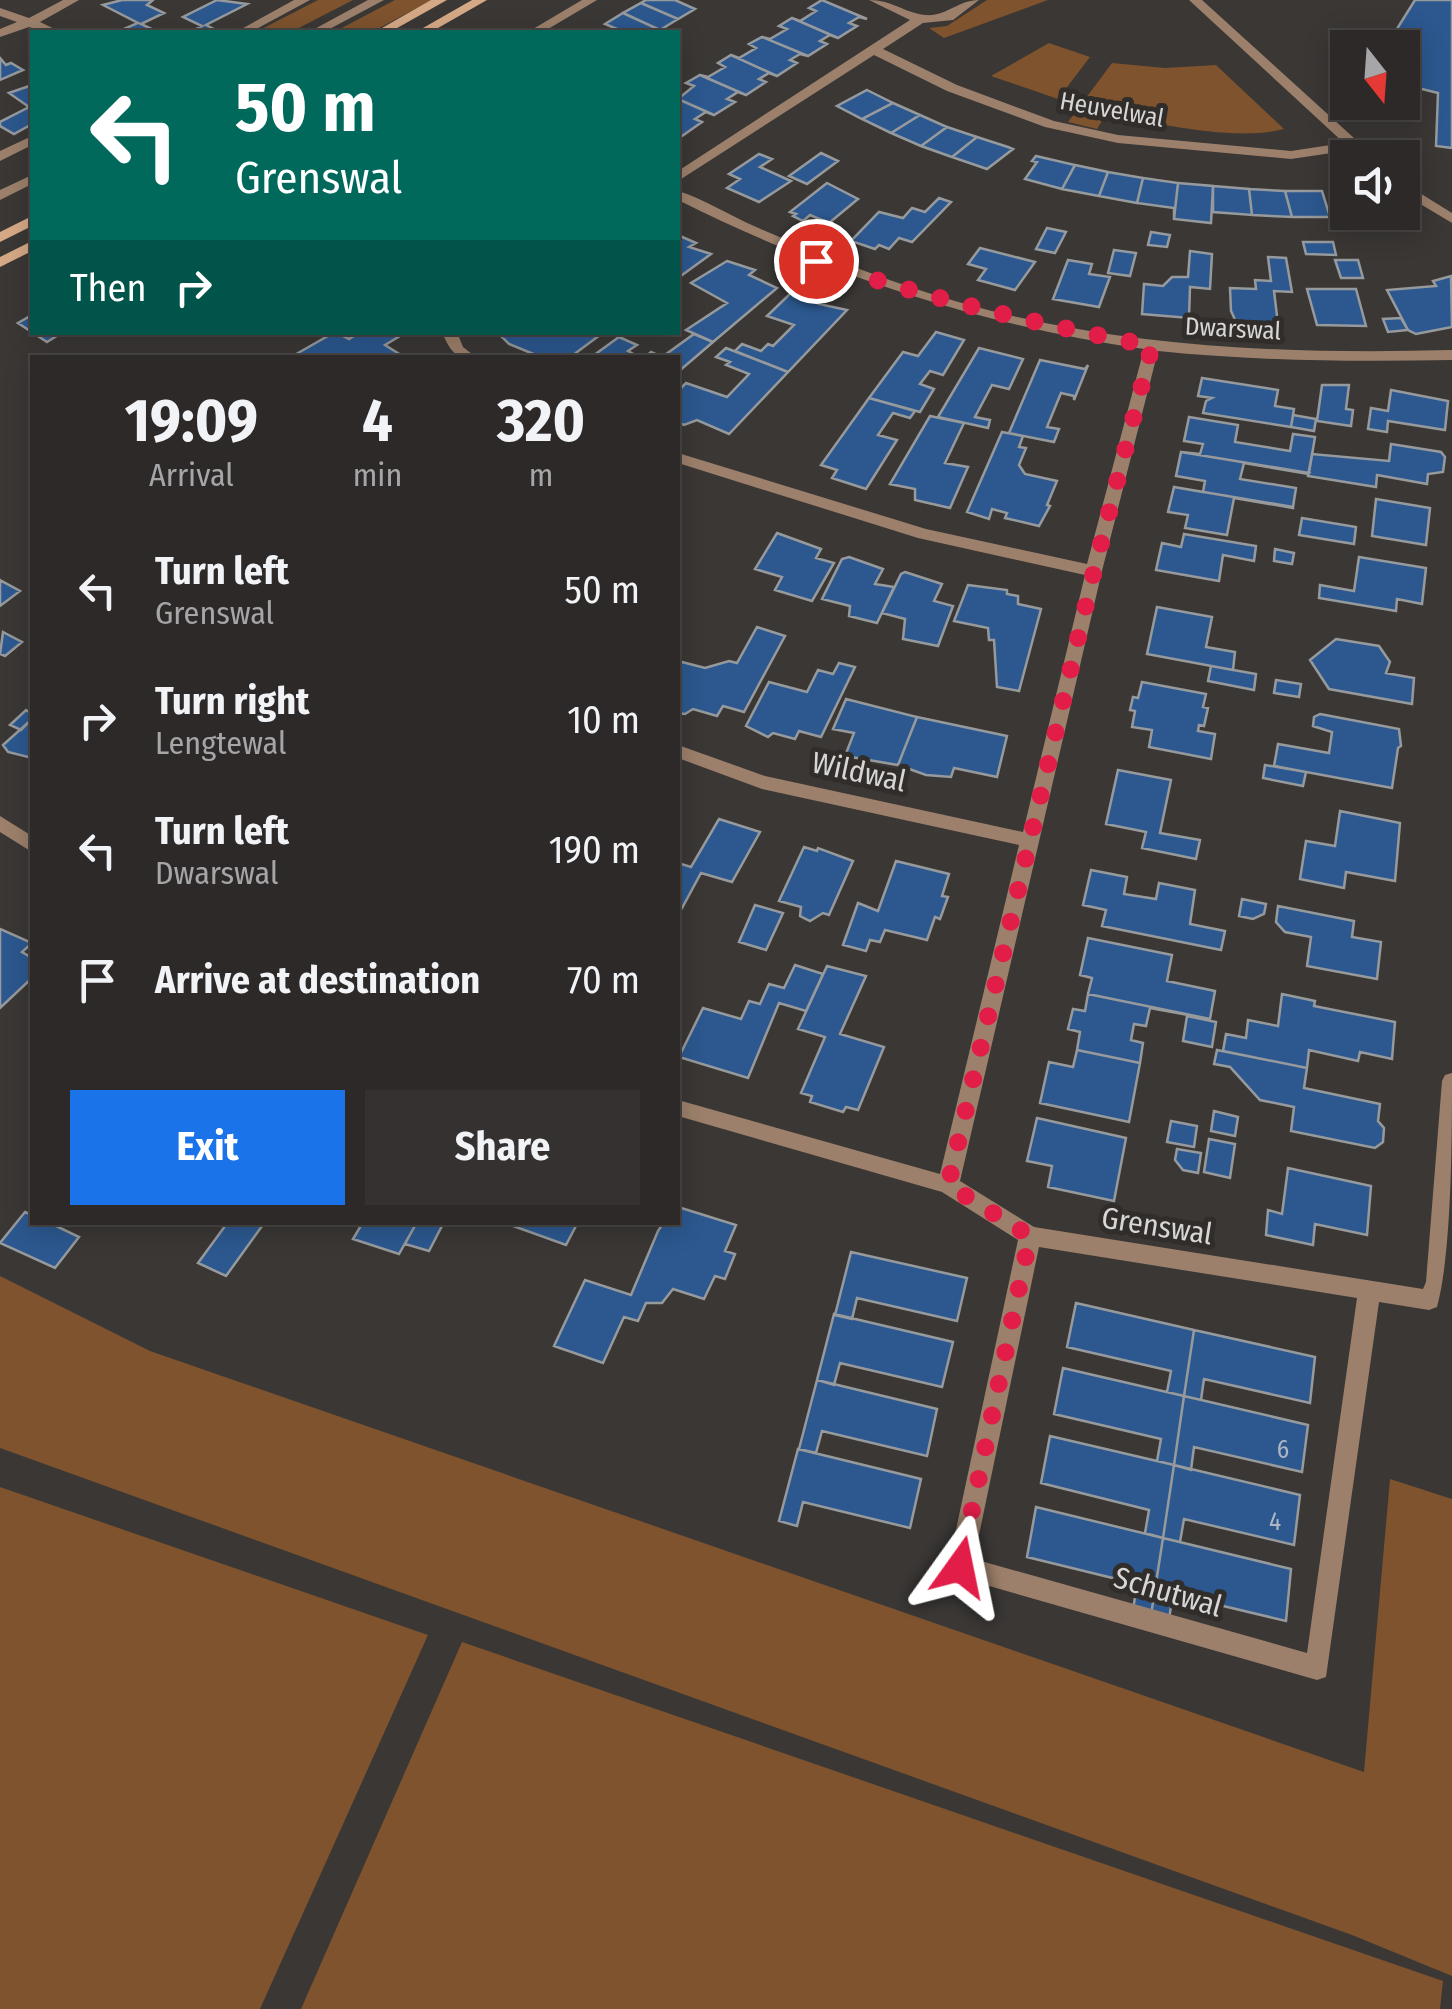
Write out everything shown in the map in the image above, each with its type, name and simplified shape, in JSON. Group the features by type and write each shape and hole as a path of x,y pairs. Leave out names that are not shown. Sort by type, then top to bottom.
{"main road":[{"path":"385,30 442,0"},
{"path":"426,30 481,0"},
{"path":"0,238 30,221"},
{"path":"0,263 30,246"}],"street":[{"path":"0,33 73,0"},
{"path":"320,30 378,0"},
{"path":"538,30 591,0"},
{"path":"875,0 920,19 948,17 973,0"},
{"path":"1195,0 1349,140"},
{"path":"15,1 33,21"},
{"path":"245,30 296,1"},
{"path":"0,12 52,30"},
{"path":"680,176 920,19"},
{"name":"Heuvelwal","path":"874,50 952,88 1050,124 1209,150 1291,155 1330,149"},
{"path":"0,157 30,141"},
{"path":"0,196 30,181"},
{"name":"Dwarswal","path":"680,196 816,261 905,291 1022,321 1152,346 1258,354 1452,355"},
{"path":"1420,198 1452,219"},
{"path":"450,335 457,350 465,355"},
{"path":"948,1185 1094,571 1152,346"},
{"path":"680,459 924,534 1094,571"},
{"name":"Wildwal","path":"680,753 762,782 1030,841"},
{"path":"0,823 30,844"},
{"name":"Grenswal","path":"680,1109 948,1185 1030,1236 1429,1300 1437,1282 1452,1081"},
{"name":"Schutwal","path":"1030,1236 960,1567 1317,1668 1368,1291"}],"shaded area":[{"path":"318,0 353,0 295,30 260,30"},
{"path":"395,0 432,0 376,30 338,30"},
{"path":"987,0 1048,0 944,38 929,28 947,26"},
{"path":"1049,43 1090,57 1058,99 991,76"},
{"path":"1112,63 1165,68 1216,65 1284,129 1219,132 1106,114 1097,129 1068,122"},
{"path":"0,1276 150,1351 1364,1772 1390,1479 1452,1499 1452,1976 1352,1935 0,1448"},
{"path":"0,1487 428,1635 260,2009 0,2009"},
{"path":"462,1642 1443,1981 1440,2009 301,2009"}],"building":[{"path":"122,0 153,0 147,5 164,13 141,24 154,30 130,30 126,28 138,23 103,5"},
{"path":"217,0 247,4 206,25 216,30 194,30 202,26 183,17"},
{"path":"675,0 695,9 678,19 641,3"},
{"path":"822,0 867,19 859,17 849,23 857,26 838,38 792,18 800,21 816,11 809,8"},
{"path":"1415,0 1452,0 1452,148 1436,146 1438,93 1420,88 1420,30 1396,30"},
{"path":"641,3 678,19 660,30 623,13"},
{"path":"623,13 660,30 619,30 605,24"},
{"path":"792,18 838,38 830,35 820,41 827,44 808,56 762,37 770,39 787,29 779,26"},
{"path":"762,37 808,56 800,54 790,60 797,63 777,76 731,55 739,58 756,48 749,44"},
{"path":"731,55 777,76 769,73 759,79 766,82 746,95 700,75 708,77 725,67 718,63"},
{"path":"0,58 6,65 11,63 23,70 0,80"},
{"path":"700,75 746,95 738,92 727,99 735,102 714,115 680,100 694,86 686,83"},
{"path":"30,86 30,125 14,134 0,126 0,122 29,107 9,93"},
{"path":"867,90 893,103 862,119 837,106"},
{"path":"680,100 714,115 706,112 695,119 702,122 682,136"},
{"path":"893,103 920,115 891,133 862,119"},
{"path":"920,115 947,127 921,146 891,133"},
{"path":"947,127 977,137 952,157 921,146"},
{"path":"977,137 1013,149 987,169 952,157"},
{"path":"821,153 838,161 807,184 789,176"},
{"path":"759,154 772,159 760,167 791,181 759,202 727,188 740,179 729,174"},
{"path":"1036,156 1075,165 1062,189 1025,179 1037,162 1032,161"},
{"path":"1075,165 1108,172 1099,196 1062,189"},
{"path":"1108,172 1143,178 1137,203 1099,196"},
{"path":"1143,178 1178,183 1174,219 1174,208 1137,203"},
{"path":"827,183 858,199 829,223 810,215 803,221 793,216 796,214 790,212"},
{"path":"1178,183 1213,186 1211,223 1174,219"},
{"path":"1213,186 1249,189 1252,215 1213,212"},
{"path":"1249,189 1285,191 1292,217 1252,215"},
{"path":"1285,191 1322,191 1330,217 1292,217"},
{"path":"939,198 951,202 912,242 899,238 889,249 879,245 875,249 851,241 879,212 903,218 912,208 925,212"},
{"path":"1047,228 1066,232 1055,253 1036,249"},
{"path":"1151,232 1170,235 1167,247 1148,245"},
{"path":"680,236 696,243 689,247 711,254 680,277"},
{"path":"1303,242 1333,242 1336,255 1306,254"},
{"path":"980,248 1035,262 1015,290 978,280 986,269 968,264"},
{"path":"1114,250 1136,253 1130,276 1108,273"},
{"path":"1190,251 1212,254 1210,289 1190,287 1189,318 1142,314 1144,284 1163,286 1172,277 1188,277"},
{"path":"1268,257 1286,258 1292,292 1274,291 1278,324 1238,326 1231,311 1230,288 1256,289 1255,280 1271,281"},
{"path":"1068,260 1092,264 1089,274 1110,277 1099,307 1053,299"},
{"path":"1335,260 1358,260 1363,278 1341,278"},
{"path":"727,261 755,270 749,275 777,288 713,342 686,330 727,303 691,283"},
{"path":"1451,276 1452,327 1416,334 1408,330 1387,290 1436,286 1433,281"},
{"path":"795,289 815,293 823,299 819,304 847,310 788,372 735,351 742,344 761,351 768,344 773,346 794,325 767,316"},
{"path":"1307,289 1356,289 1366,326 1317,325"},
{"path":"30,316 30,331 18,323"},
{"path":"1401,318 1408,330 1388,332 1383,319"},
{"path":"936,332 964,340 943,375 930,371 920,384 934,389 920,412 869,398 903,352 918,356"},
{"path":"694,334 713,342 680,370 680,355 665,355"},
{"path":"36,335 58,335 47,342"},
{"path":"330,335 349,339 355,335 400,336 385,345 401,355 295,355"},
{"path":"600,335 573,355 536,355 502,337"},
{"path":"619,337 637,345 628,351 635,355 594,355"},
{"path":"726,348 788,372 729,434 697,420 680,423 680,389 686,383 727,397 749,374 716,357"},
{"path":"979,348 1023,359 1009,389 992,385 975,417 990,420 988,428 938,417"},
{"path":"1040,360 1085,369 1088,365 1074,400 1074,396 1061,393 1047,427 1059,429 1054,442 1009,433"},
{"path":"1202,378 1278,390 1275,406 1294,409 1291,427 1203,413 1206,401 1212,398 1198,396"},
{"path":"1322,385 1349,385 1346,409 1353,410 1351,426 1317,421"},
{"path":"1391,390 1448,401 1445,430 1388,421 1387,432 1368,429 1371,408 1388,411"},
{"path":"869,398 915,411 910,418 893,413 878,435 897,440 866,489 832,478 837,470 821,465"},
{"path":"1293,415 1316,419 1314,431 1291,427"},
{"path":"930,416 964,423 945,463 968,467 950,508 915,500 915,489 890,484"},
{"path":"1189,417 1238,425 1235,442 1290,451 1293,434 1315,437 1309,473 1181,452 1200,454 1203,444 1184,441"},
{"path":"1002,432 1023,436 1019,447 1026,448 1019,465 1025,474 1057,481 1039,526 1005,518 1007,513 992,509 989,519 967,512"},
{"path":"1391,444 1441,452 1445,457 1443,472 1428,474 1427,484 1377,475 1376,487 1308,476 1312,454 1389,461"},
{"path":"1181,452 1309,473 1244,463 1240,479 1296,488 1293,507 1203,492 1205,481 1176,476"},
{"path":"1174,487 1293,508 1234,498 1227,535 1185,528 1188,515 1168,512"},
{"path":"1376,499 1430,508 1426,545 1372,536"},
{"path":"1302,518 1356,527 1354,544 1299,535"},
{"path":"777,533 821,549 816,558 834,563 812,601 775,590 782,577 755,569"},
{"path":"1184,534 1256,546 1254,561 1223,555 1219,581 1156,570 1162,543 1181,547"},
{"path":"1275,549 1294,553 1292,564 1274,561"},
{"path":"849,557 883,569 875,584 894,587 877,623 849,616 850,606 822,599 842,559"},
{"path":"1359,557 1426,568 1422,604 1397,599 1396,611 1319,598 1320,585 1354,591"},
{"path":"905,572 942,584 934,601 953,606 938,646 903,639 905,619 882,613"},
{"path":"0,580 20,591 0,606"},
{"path":"968,585 1007,590 1007,594 1018,596 1018,604 1041,609 1019,691 997,687 994,640 989,640 988,628 954,621"},
{"path":"1157,607 1212,617 1206,647 1235,652 1233,670 1147,654"},
{"path":"757,627 785,636 744,712 723,706 717,716 693,709 680,713 682,662 705,668 729,661 737,663"},
{"path":"3,632 22,642 5,656 0,654"},
{"path":"1336,639 1379,646 1390,662 1386,673 1414,678 1412,704 1329,689 1310,660"},
{"path":"839,663 855,667 821,737 799,731 795,739 773,733 768,737 746,726 769,682 807,692 818,670 833,674"},
{"path":"1211,666 1256,674 1254,690 1208,681"},
{"path":"1276,680 1301,684 1299,697 1274,693"},
{"path":"1142,682 1206,694 1203,707 1208,708 1204,726 1199,725 1198,731 1215,734 1211,759 1149,747 1152,730 1132,727 1135,711 1130,710"},
{"path":"846,699 917,717 898,765 845,756 854,733 833,729"},
{"path":"26,710 30,713 30,721 21,730 10,725"},
{"path":"1320,714 1399,729 1401,746 1392,788 1274,766 1278,744 1329,753 1332,732 1313,726 1314,717"},
{"path":"917,717 1007,736 997,777 954,768 951,777 926,775 898,765"},
{"path":"30,721 30,758 8,752 3,745"},
{"path":"1265,765 1306,772 1303,786 1263,778"},
{"path":"1118,770 1171,780 1160,833 1200,840 1196,859 1142,848 1146,832 1106,824"},
{"path":"1340,811 1400,823 1395,881 1346,872 1344,888 1300,879 1306,841 1335,846"},
{"path":"719,819 760,832 732,882 701,873 682,908 680,864 691,867"},
{"path":"804,847 853,861 829,915 823,913 810,921 800,916 801,907 779,901"},
{"path":"896,861 949,874 942,896 948,897 927,940 885,930 880,942 870,940 866,951 843,945 858,903 878,911"},
{"path":"1091,870 1127,877 1124,894 1156,899 1159,883 1195,890 1190,924 1225,931 1221,950 1102,926 1106,910 1083,905"},
{"path":"1242,899 1266,904 1264,914 1253,919 1239,916"},
{"path":"755,905 783,913 766,950 739,942"},
{"path":"1278,906 1354,921 1352,937 1381,942 1377,979 1307,966 1311,937 1285,932 1276,922"},
{"path":"0,929 30,942 22,952 30,957 30,980 0,1008"},
{"path":"1088,938 1172,955 1167,981 1215,991 1210,1019 1088,994 1092,978 1080,975"},
{"path":"795,965 823,974 806,1011 779,1003 748,1078 680,1057 703,1008 741,1019 749,1001 760,1004 769,984 784,988"},
{"path":"827,966 866,976 840,1034 884,1047 858,1110 846,1107 843,1112 810,1102 812,1096 801,1093 825,1037 798,1029"},
{"path":"1088,994 1210,1019 1150,1008 1146,1026 1134,1024 1131,1040 1143,1043 1140,1063 1077,1050 1080,1032 1068,1029 1073,1009 1085,1011"},
{"path":"1282,994 1315,1001 1314,1006 1395,1022 1392,1059 1360,1052 1358,1061 1309,1050 1307,1068 1223,1051 1226,1034 1246,1038 1248,1020 1278,1026"},
{"path":"1187,1016 1216,1022 1212,1047 1183,1041"},
{"path":"1077,1050 1140,1063 1129,1122 1040,1103 1049,1062 1073,1067"},
{"path":"1217,1050 1307,1068 1304,1088 1380,1104 1378,1121 1384,1128 1383,1142 1375,1148 1291,1131 1294,1107 1260,1100 1230,1067 1214,1064"},
{"path":"1214,1111 1238,1117 1235,1136 1211,1131"},
{"path":"1037,1118 1126,1138 1114,1201 1048,1187 1052,1166 1027,1161"},
{"path":"1171,1121 1197,1126 1194,1147 1167,1142"},
{"path":"1209,1139 1235,1144 1230,1178 1204,1172"},
{"path":"1177,1149 1201,1153 1198,1173 1183,1170 1175,1160"},
{"path":"1288,1168 1371,1186 1367,1235 1315,1224 1313,1245 1266,1235 1268,1210 1282,1214"},
{"path":"680,1208 736,1225 725,1251 735,1254 725,1279 715,1276 704,1299 673,1289 662,1303 646,1303 638,1321 624,1317 603,1363 554,1346 585,1280 631,1295 662,1225 680,1225"},
{"path":"25,1212 30,1214 30,1225 54,1225 79,1237 55,1268 0,1243"},
{"path":"226,1225 263,1225 226,1276 198,1263"},
{"path":"361,1225 415,1225 399,1254 353,1239"},
{"path":"415,1225 442,1225 429,1251 405,1244"},
{"path":"510,1225 576,1225 566,1245"},
{"path":"851,1252 967,1278 957,1321 857,1298 852,1319 835,1315"},
{"path":"1076,1303 1194,1330 1184,1396 1167,1392 1171,1371 1067,1347"},
{"path":"834,1314 953,1342 942,1387 840,1363 834,1385 817,1380"},
{"path":"1194,1330 1315,1357 1310,1403 1204,1379 1201,1400 1184,1396"},
{"path":"1063,1368 1184,1396 1174,1465 1157,1461 1161,1439 1054,1414"},
{"path":"817,1380 937,1409 927,1456 822,1431 816,1453 799,1449"},
{"path":"1184,1396 1308,1425 1302,1472 1194,1447 1191,1470 1174,1465"},
{"path":"1050,1436 1174,1465 1163,1538 1145,1533 1149,1510 1041,1483"},
{"path":"798,1449 921,1479 910,1528 803,1502 797,1526 779,1521"},
{"path":"1174,1465 1300,1495 1294,1545 1184,1519 1180,1542 1163,1538"},
{"path":"1036,1507 1163,1538 1151,1615 1133,1610 1137,1584 1027,1557"},
{"path":"1163,1538 1291,1569 1286,1621 1173,1594 1169,1619 1151,1615"}],"route":[{"path":"816,261 905,291 1022,321 1152,346 1126,459 1094,571 948,1185 1030,1236 960,1567"}]}
